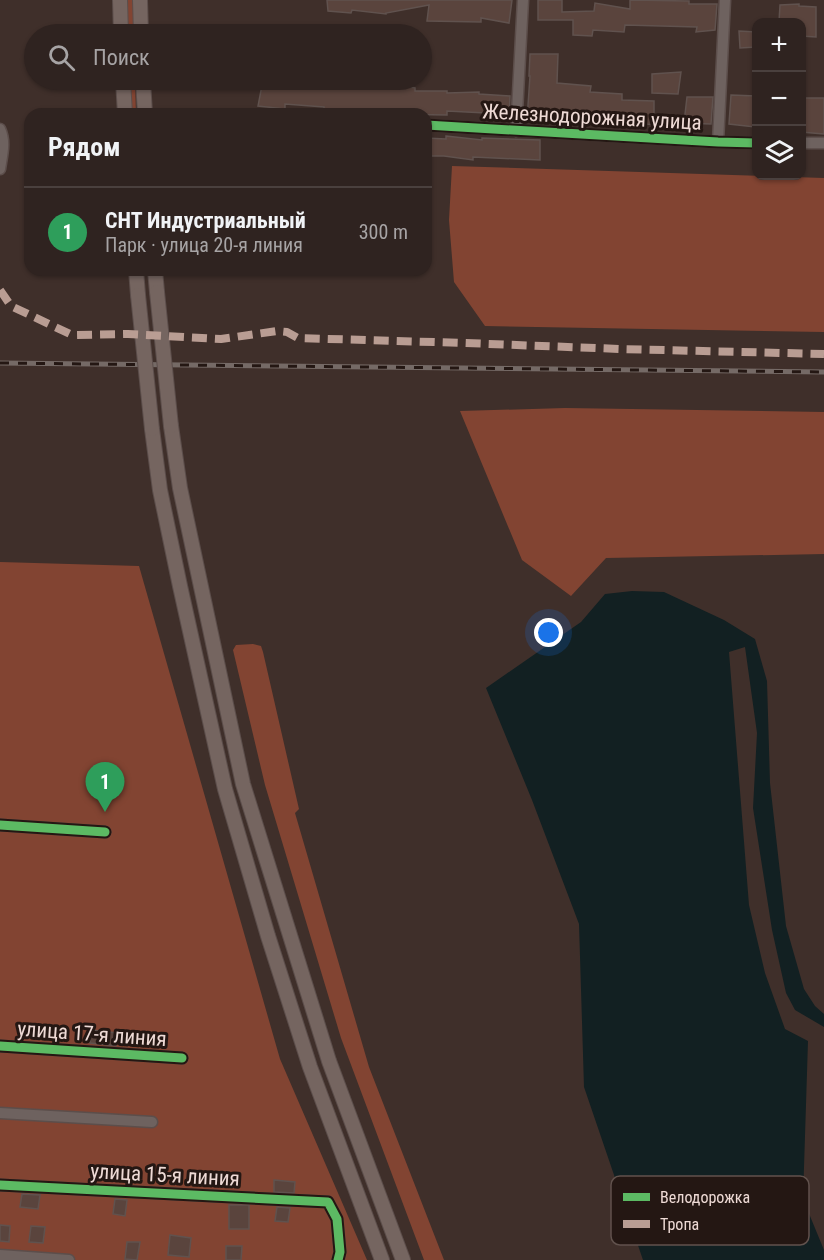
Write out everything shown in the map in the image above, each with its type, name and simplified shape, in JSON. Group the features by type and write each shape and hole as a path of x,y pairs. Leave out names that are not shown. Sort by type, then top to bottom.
{"main road":[{"path":"120,0 121,24"},
{"path":"140,0 141,24"},
{"path":"124,90 125,108"},
{"path":"144,90 145,108"},
{"path":"136,276 160,490 225,789 268,936 310,1067 382,1260"},
{"path":"156,276 171,426 182,498 243,784 329,1061 403,1260"}],"street":[{"path":"516,131 522,0"},
{"path":"718,142 725,0"},
{"name":"Железнодорожная улица","path":"432,125 752,142"},
{"path":"0,129 4,144 0,169"},
{"path":"806,143 824,143"},
{"path":"0,825 105,832"},
{"name":"улица 17-я линия","path":"0,1046 182,1058"},
{"path":"0,1113 152,1122"},
{"name":"улица 15-я линия","path":"0,1185 328,1202 337,1219 340,1252 338,1260"},
{"path":"0,1255 69,1260"}],"shaded area":[{"path":"127,0 134,0 134,24 128,24"},
{"path":"129,90 135,90 136,108 130,108"},
{"path":"452,166 752,176 752,180 824,178 824,332 485,326 454,282 449,220"},
{"path":"565,408 824,412 824,554 606,558 571,596 522,560 460,411"},
{"path":"0,562 139,566 280,1059 367,1260 0,1260"},
{"path":"632,591 664,592 724,620 755,639 767,681 770,783 786,926 804,989 815,1006 824,1014 824,1027 795,1010 786,993 772,930 753,808 757,733 745,647 729,652 749,905 765,973 785,1029 808,1041 804,1176 614,1176 584,1087 579,924 486,688 581,622 605,594"},
{"path":"236,645 261,646 263,652 299,809 295,813 369,1067 444,1260 424,1260 341,1038 265,785 233,650"},
{"path":"809,1214 824,1250 824,1260 643,1260 638,1245 809,1245"}],"building":[{"path":"327,0 512,0 509,23 481,18 481,22 427,21 429,5 386,14 352,10 351,13 328,11"},
{"path":"538,0 562,0 562,12 594,11 595,3 630,9 630,0 717,4 715,30 696,32 697,27 625,25 624,32 593,30 592,36 573,35 573,20 538,20"},
{"path":"799,4 799,6 816,7 816,37 806,36 806,18 779,18 780,5"},
{"path":"739,31 752,32 752,47 740,48"},
{"path":"530,54 558,54 557,83 591,86 590,92 622,94 622,100 654,101 654,125 622,121 622,126 527,120"},
{"path":"681,72 678,94 652,93 652,74"},
{"path":"261,90 415,90 447,91 447,93 479,92 479,94 510,96 509,120 486,117 486,113 447,111 447,115 432,115 432,108 324,108 285,104 285,108 258,106"},
{"path":"731,95 752,96 752,127 729,124"},
{"path":"687,97 713,97 711,124 684,123"},
{"path":"806,98 824,98 824,134 806,132"},
{"path":"446,136 482,140 482,138 540,140 540,160 473,157 473,160 432,156 432,138 446,139"},
{"path":"91,1030 117,1033 116,1046 90,1043"},
{"path":"274,1180 295,1182 294,1193 274,1192"},
{"path":"22,1194 40,1195 38,1209 20,1207"},
{"path":"115,1199 127,1200 125,1216 113,1214"},
{"path":"229,1205 249,1205 249,1229 229,1229"},
{"path":"277,1207 290,1208 288,1222 275,1221"},
{"path":"0,1225 10,1226 9,1242 0,1241"},
{"path":"31,1226 45,1227 43,1243 29,1242"},
{"path":"170,1235 191,1238 189,1257 168,1255"},
{"path":"127,1242 140,1242 137,1260 125,1259"},
{"path":"226,1246 242,1246 241,1260 226,1260"}],"railway":[{"path":"0,363 824,372"}],"marked path":[{"path":"0,290 11,306 72,335 128,334 221,339 277,331 287,332 298,338 824,354"}],"cycle path":[{"path":"432,125 752,143"},
{"path":"0,825 105,832"},
{"path":"0,1046 182,1058"},
{"path":"0,1185 328,1202 337,1219 340,1252 338,1260"}],"place":[{"name":"СНТ Индустриальный","path":"105,812"}]}
